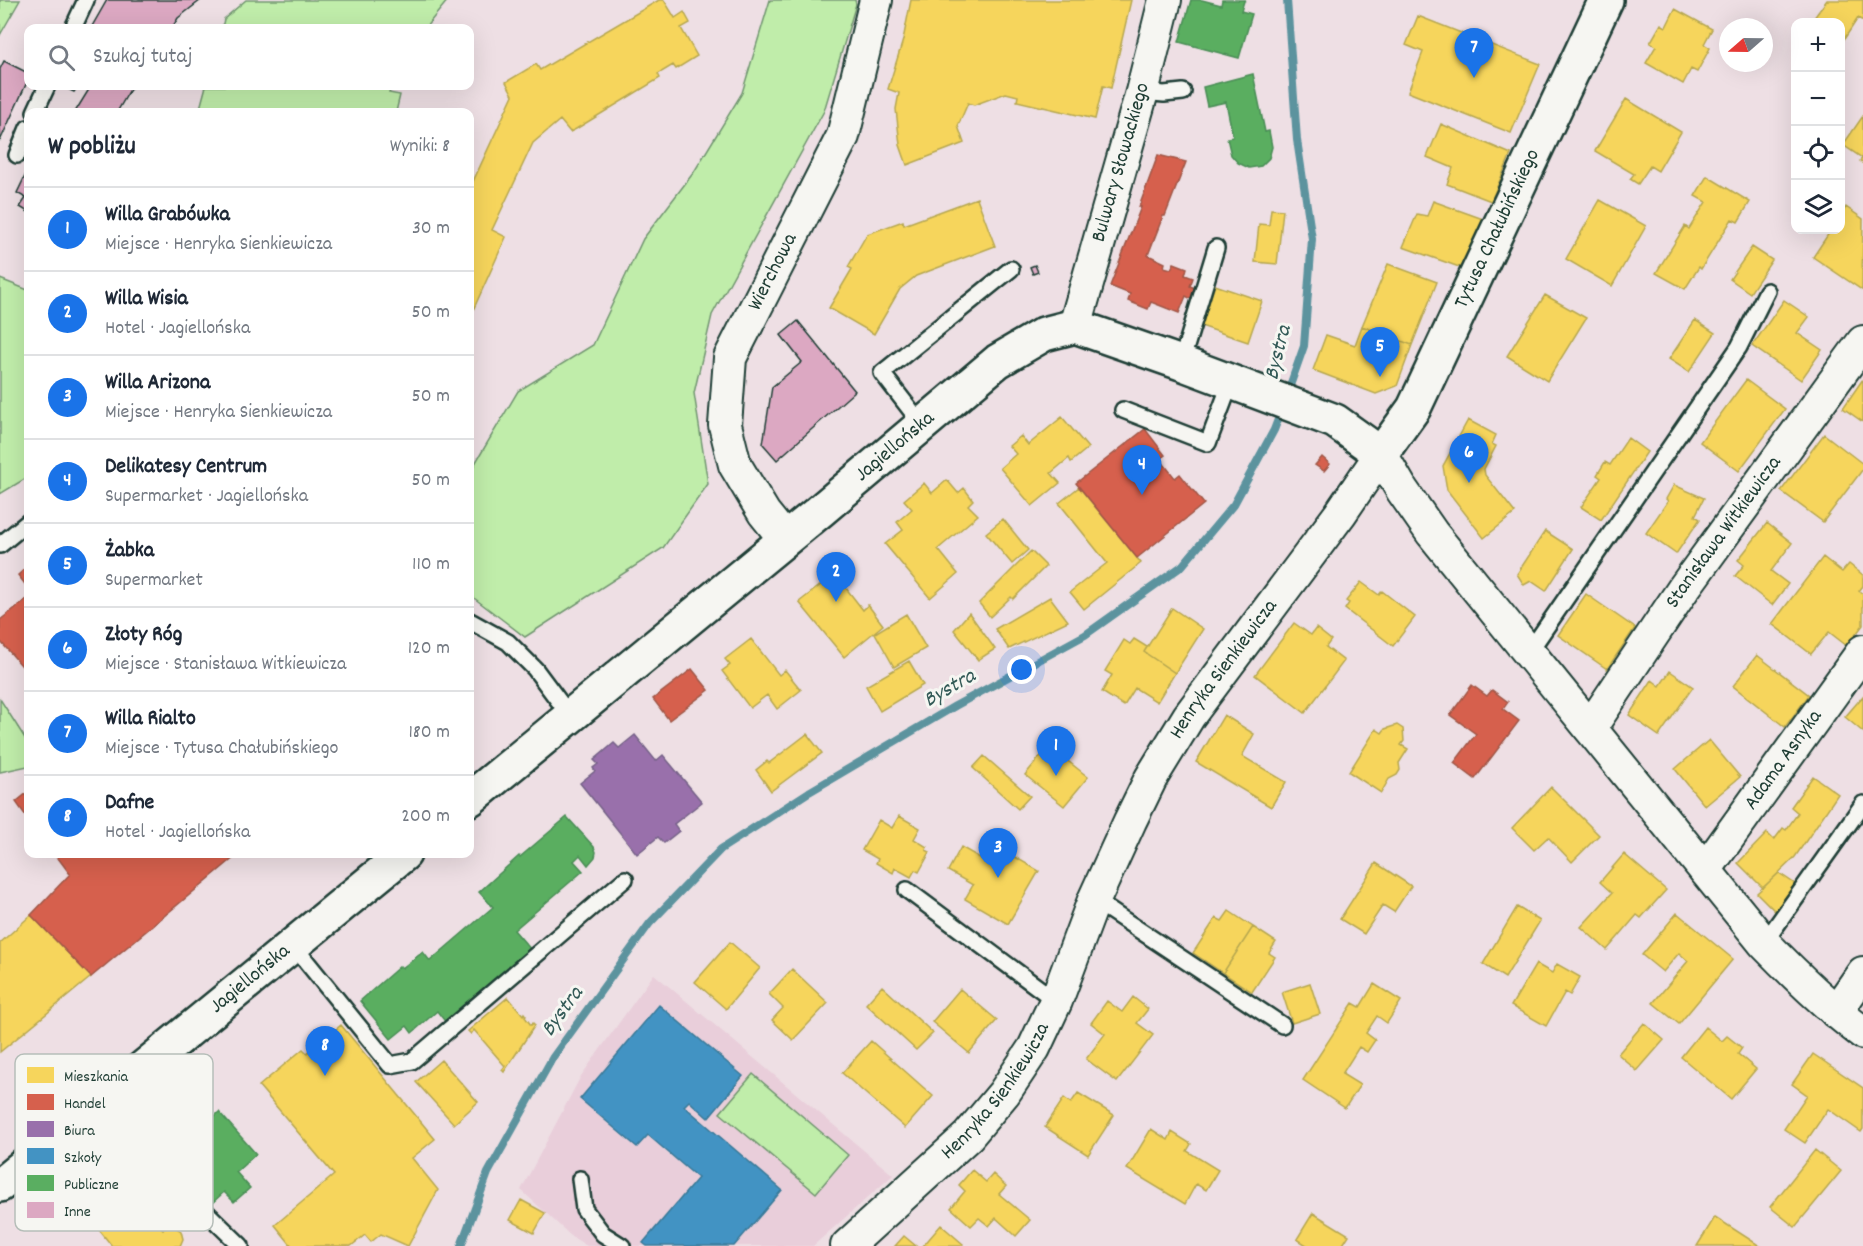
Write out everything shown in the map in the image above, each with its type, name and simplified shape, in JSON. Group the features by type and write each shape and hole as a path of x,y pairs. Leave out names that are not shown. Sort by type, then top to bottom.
{"street":[{"name":"Wierchowa","path":"785,539 764,513 735,465 725,425 730,358 843,136 876,0"},
{"name":"Bulwary Słowackiego","path":"1075,326 1142,92 1165,0"},
{"name":"Tytusa Chałubińskiego","path":"1381,454 1414,408 1606,0"},
{"name":"Jagiellońska","path":"474,796 923,426 998,361 1044,334 1075,326"},
{"path":"1075,326 1335,421 1381,454 1402,490 1432,533 1764,943 1836,1012 1863,1033"},
{"name":"Stanisława Witkiewicza","path":"1590,728 1684,588 1863,342"},
{"name":"Henryka Sienkiewicza","path":"847,1246 968,1136 989,1114 1034,1048 1056,1001 1094,900 1151,778 1182,726 1340,514 1381,454"},
{"name":"Adama Asnyka","path":"1705,870 1863,651"},
{"name":"Jagiellońska","path":"160,1054 399,858"},
{"path":"1836,1012 1863,973"},
{"name":"Jagiellońska","path":"0,1185 15,1173"}],"lane":[{"path":"75,24 86,0"},
{"path":"37,108 46,90"},
{"path":"1142,92 1164,94 1183,92"},
{"path":"17,155 24,138"},
{"path":"1181,363 1215,248"},
{"path":"923,426 882,373 1011,269"},
{"path":"1528,652 1739,348 1767,291"},
{"path":"1123,410 1208,443 1237,385"},
{"path":"0,545 24,525"},
{"path":"474,623 508,642 535,669 570,716"},
{"path":"1764,943 1863,804"},
{"path":"292,945 390,1065 412,1061 625,879"},
{"path":"907,890 1056,1001"},
{"path":"1094,900 1282,1025"},
{"path":"580,1179 584,1209 603,1234 621,1246"},
{"path":"213,1219 241,1246"}],"shaded area":[{"path":"654,974 893,1175 813,1246 587,1246 571,1236 521,1190 581,1076"}],"green space":[{"path":"0,0 20,0 0,35"},
{"path":"246,0 448,0 428,24 223,24 224,19"},
{"path":"770,0 855,0 856,4 824,111 712,315 694,393 708,484 663,548 525,637 474,598 474,465 518,391 593,345 643,239 694,172 742,93"},
{"path":"205,90 390,90 389,93 400,95 397,108 200,108"},
{"path":"0,279 24,288 24,479 0,494"},
{"path":"0,699 24,737 24,767 0,772"},
{"path":"753,1074 848,1155 816,1193 720,1113"}],"building: Mieszkania":[{"path":"659,0 664,0 675,18 684,12 690,23 681,28 697,56 676,69 673,65 658,74 660,78 576,129 570,132 560,120 533,143 492,230 506,237 474,308 474,179 513,95 506,82 536,64 540,70"},
{"path":"911,0 1131,0 1111,88 1103,86 1095,119 1017,101 1018,96 1006,93 974,105 968,103 958,126 964,143 907,165 900,145 896,109 899,93 888,89 903,40"},
{"path":"911,0 1131,0 1111,88 1103,86 1095,119 1017,101 1018,96 1006,93 974,105 968,103 958,126 964,143 907,165 900,145 896,109 899,93 888,89 903,40"},
{"path":"1827,0 1863,0 1863,21 1858,18 1845,38 1845,18 1814,18"},
{"path":"1675,9 1712,29 1704,44 1710,48 1697,72 1691,69 1683,84 1646,63 1656,46 1650,43 1661,24 1666,27"},
{"path":"1418,16 1540,64 1511,133 1408,92 1423,52 1406,45"},
{"path":"1626,99 1681,132 1658,171 1650,166 1638,184 1630,179 1634,174 1595,151"},
{"path":"1863,116 1863,163 1860,161 1862,158 1845,146 1845,142"},
{"path":"1441,124 1511,154 1491,201 1447,184 1453,168 1427,157"},
{"path":"1707,176 1750,202 1738,222 1732,219 1701,269 1699,267 1685,289 1656,273 1685,226 1689,229 1706,202 1695,196"},
{"path":"977,198 995,246 916,276 900,289 874,334 829,308 852,269 848,267 867,234 903,221 904,225"},
{"path":"1600,200 1646,226 1612,286 1566,259"},
{"path":"1433,201 1483,219 1462,268 1403,247 1417,214 1427,216"},
{"path":"1845,208 1863,219 1862,290 1813,257 1828,234 1845,234"},
{"path":"1271,209 1283,210 1277,264 1255,262 1259,224 1269,225"},
{"path":"1752,247 1772,260 1750,293 1730,279"},
{"path":"1388,264 1437,282 1412,345 1362,326"},
{"path":"1215,285 1262,301 1248,342 1201,326"},
{"path":"1545,295 1586,318 1547,381 1507,356"},
{"path":"1784,300 1809,317 1797,333 1822,350 1801,380 1752,346"},
{"path":"1695,320 1715,333 1689,372 1669,359"},
{"path":"1362,326 1412,345 1397,386 1376,394 1313,370 1326,335 1355,345"},
{"path":"1863,379 1863,422 1843,408"},
{"path":"1746,380 1785,409 1739,471 1700,442"},
{"path":"1062,417 1088,448 1071,462 1069,458 1051,473 1060,483 1032,506 1000,468 1016,454 1009,446 1021,436 1028,445"},
{"path":"1468,420 1496,435 1492,444 1496,446 1484,469 1485,475 1515,513 1484,538 1447,490 1443,466"},
{"path":"1824,434 1863,464 1863,469 1823,522 1781,491"},
{"path":"1628,438 1647,452 1601,520 1581,507 1601,478 1597,475 1605,462 1610,465"},
{"path":"947,480 958,493 964,488 973,500 968,505 978,515 938,549 958,574 930,598 885,544 903,530 897,522 912,509 904,500 924,483 932,493"},
{"path":"1674,485 1704,498 1695,516 1700,519 1676,554 1646,533 1668,501 1666,499"},
{"path":"1079,487 1141,563 1084,609 1070,592 1107,563 1059,503"},
{"path":"1003,519 1028,550 1012,564 986,533"},
{"path":"1767,523 1792,543 1771,571 1788,584 1772,605 1735,576 1744,565 1738,560"},
{"path":"1545,531 1573,549 1546,591 1531,581 1524,585 1517,574"},
{"path":"1031,551 1046,566 1013,599 1011,597 990,617 979,603"},
{"path":"1823,557 1842,572 1849,564 1863,575 1863,586 1859,591 1863,594 1863,625 1847,646 1829,632 1811,654 1772,624"},
{"path":"835,574 863,610 868,605 883,625 844,657 799,602"},
{"path":"1361,582 1379,595 1382,591 1415,617 1393,646 1345,609 1349,603 1346,601"},
{"path":"1586,594 1635,628 1607,669 1558,635"},
{"path":"1050,597 1068,621 1009,649 995,629"},
{"path":"1172,608 1203,629 1175,673 1144,652"},
{"path":"969,613 995,649 978,660 954,630"},
{"path":"906,614 926,648 894,667 875,633"},
{"path":"1294,623 1311,635 1316,628 1331,640 1326,647 1344,661 1305,713 1255,675"},
{"path":"751,639 779,675 785,670 801,690 777,709 767,695 750,708 722,671 730,665 725,659"},
{"path":"1134,639 1147,647 1144,652 1175,673 1157,702 1135,688 1124,706 1102,692 1112,675 1105,671 1124,640 1130,644"},
{"path":"1757,655 1809,695 1785,727 1733,686"},
{"path":"909,661 923,685 880,711 866,686"},
{"path":"1670,671 1693,687 1659,736 1629,715 1652,680 1660,686"},
{"path":"1863,696 1863,732 1845,717"},
{"path":"1224,715 1254,734 1242,756 1286,782 1271,807 1196,762"},
{"path":"1397,725 1403,729 1404,741 1401,745 1408,749 1399,763 1400,770 1397,775 1389,779 1381,793 1349,772 1376,729 1382,733 1385,729"},
{"path":"807,734 822,753 771,791 756,770"},
{"path":"1709,740 1740,777 1705,806 1675,769"},
{"path":"1049,746 1088,777 1064,806 1025,775"},
{"path":"984,756 1030,796 1018,809 973,768"},
{"path":"1813,776 1838,794 1795,857 1763,888 1738,863 1767,833 1774,840 1783,828 1786,830 1798,813 1791,807"},
{"path":"1551,787 1599,835 1572,862 1548,837 1534,850 1512,828"},
{"path":"899,816 920,828 914,839 927,847 926,850 930,852 919,872 915,870 911,877 895,868 893,873 876,863 878,859 862,850 879,820 892,828"},
{"path":"996,846 1039,871 1008,924 965,899 973,885 948,871 961,847 987,862"},
{"path":"1624,854 1666,890 1641,918 1637,915 1607,950 1581,927 1612,893 1600,882"},
{"path":"1376,863 1411,886 1394,912 1383,905 1364,934 1340,919"},
{"path":"1779,873 1795,884 1775,911 1757,893"},
{"path":"1517,907 1540,921 1505,978 1483,964"},
{"path":"1229,911 1253,927 1223,973 1193,953 1216,918 1222,921"},
{"path":"1677,913 1733,959 1679,1024 1653,1003 1688,961 1679,953 1663,972 1642,955"},
{"path":"31,915 91,977 0,1052 0,943"},
{"path":"1253,927 1276,942 1269,953 1275,957 1252,992 1223,973"},
{"path":"730,942 760,968 726,1009 695,982"},
{"path":"1536,964 1552,973 1557,964 1580,977 1570,995 1565,992 1546,1026 1511,1006"},
{"path":"792,969 828,1003 793,1040 772,1020 783,1008 769,994"},
{"path":"1310,983 1320,1014 1292,1023 1282,992"},
{"path":"1374,984 1401,1001 1387,1023 1377,1016 1366,1033 1375,1040 1367,1052 1359,1047 1342,1074 1360,1085 1345,1108 1303,1080 1353,1003 1360,1007"},
{"path":"882,986 933,1033 916,1050 866,1004"},
{"path":"960,989 997,1020 969,1053 932,1022"},
{"path":"508,997 523,1015 524,1013 531,1025 533,1023 535,1025 504,1072 502,1070 505,1066 474,1030 471,1034 468,1031"},
{"path":"1133,997 1148,1009 1137,1023 1153,1035 1117,1082 1086,1059 1105,1034 1091,1023 1107,1001 1122,1012"},
{"path":"1644,1023 1664,1040 1637,1071 1618,1054"},
{"path":"341,1025 435,1139 412,1158 438,1190 408,1246 381,1234 371,1242 365,1235 351,1246 292,1246 275,1225 334,1175 259,1086 303,1049 307,1053"},
{"path":"1705,1027 1722,1041 1727,1036 1742,1048 1738,1054 1756,1069 1731,1099 1681,1057"},
{"path":"871,1041 933,1096 905,1128 842,1073"},
{"path":"1813,1054 1863,1088 1863,1129 1861,1132 1828,1109 1805,1143 1784,1129 1807,1095 1792,1084"},
{"path":"441,1060 478,1102 454,1124 416,1082"},
{"path":"1078,1093 1114,1115 1088,1155 1045,1127 1064,1098 1071,1103"},
{"path":"1151,1129 1168,1140 1172,1132 1191,1144 1187,1151 1218,1170 1206,1190 1196,1184 1185,1204 1127,1169"},
{"path":"1815,1150 1841,1171 1795,1227 1770,1207"},
{"path":"972,1170 986,1182 993,1174 1006,1186 999,1194 1030,1220 1016,1236 996,1218 989,1226 979,1218 971,1226 951,1208 965,1191 959,1185"},
{"path":"521,1200 545,1213 534,1233 510,1220"},
{"path":"1313,1213 1349,1235 1342,1246 1308,1246 1297,1239"},
{"path":"1715,1217 1760,1246 1697,1246"},
{"path":"941,1225 963,1244 961,1246 923,1246"},
{"path":"100,1231 181,1231 183,1239 180,1246 112,1246"},
{"path":"904,1236 916,1246 895,1246"}],"building: Handel":[{"path":"1158,155 1186,162 1148,255 1165,263 1164,267 1171,269 1174,263 1187,268 1185,275 1193,278 1190,286 1195,288 1191,299 1186,296 1179,313 1151,302 1148,309 1128,301 1130,294 1110,286 1141,207 1139,207"},
{"path":"1145,429 1165,455 1160,459 1175,478 1180,474 1204,504 1137,558 1076,483"},
{"path":"1322,457 1330,464 1324,471 1315,465"},
{"path":"24,570 24,583 18,575"},
{"path":"24,601 24,668 0,641 0,620"},
{"path":"692,669 709,690 669,720 653,699"},
{"path":"1472,685 1487,696 1492,690 1508,702 1503,709 1519,721 1475,779 1454,763 1476,734 1450,715"},
{"path":"24,795 24,813 16,802"},
{"path":"58,858 234,858 91,977 31,915 70,874"}],"building: Biura":[{"path":"635,735 656,761 663,755 702,802 674,824 679,831 664,843 658,837 637,854 580,783 595,771 593,768 598,764 594,760 614,743 619,748"}],"building: Szkoły":[{"path":"659,1005 743,1076 708,1118 689,1101 684,1106 782,1190 734,1246 647,1246 643,1243 698,1178 648,1135 637,1147 580,1099"}],"building: Publiczne":[{"path":"1191,0 1202,0 1221,5 1222,0 1246,0 1241,11 1252,14 1239,58 1179,42"},
{"path":"1253,74 1265,132 1269,131 1272,147 1269,158 1261,166 1249,168 1238,163 1231,155 1227,138 1233,137 1226,102 1207,106 1203,87"},
{"path":"567,817 594,847 595,857 588,865 580,855 574,861 583,871 514,930 532,951 447,1024 437,1011 412,1033 407,1026 391,1039 360,1001 400,966 402,968 423,952 430,961 493,907 479,892"},
{"path":"219,1112 256,1154 236,1172 250,1188 234,1202 224,1192 213,1202 213,1117"}],"building: Inne":[{"path":"107,0 201,0 178,18 174,24 93,24"},
{"path":"4,61 24,71 24,89 0,141 0,69"},
{"path":"89,90 130,90 119,108 77,108"},
{"path":"24,178 24,197 17,193"},
{"path":"1035,265 1038,272 1033,274 1030,267"},
{"path":"798,321 855,391 777,460 763,444 772,387 802,362 781,335"}],"waterway":[{"name":"Bystra","path":"1286,397 1304,346 1312,239 1297,140 1287,0"},
{"name":"Bystra","path":"461,1246 488,1173 553,1057 650,923 721,849 809,792 955,706 1085,635 1182,566 1234,504 1274,430 1282,409"}],"place":[{"name":"Willa Rialto","path":"1474,78"},
{"name":"Żabka","path":"1380,377"},
{"name":"Złoty Róg","path":"1469,483"},
{"name":"Delikatesy Centrum","path":"1142,495"},
{"name":"Willa Wisia","path":"836,602"},
{"name":"Willa Grabówka","path":"1056,776"},
{"name":"Willa Arizona","path":"998,878"},
{"name":"Dafne","path":"325,1076"}]}
